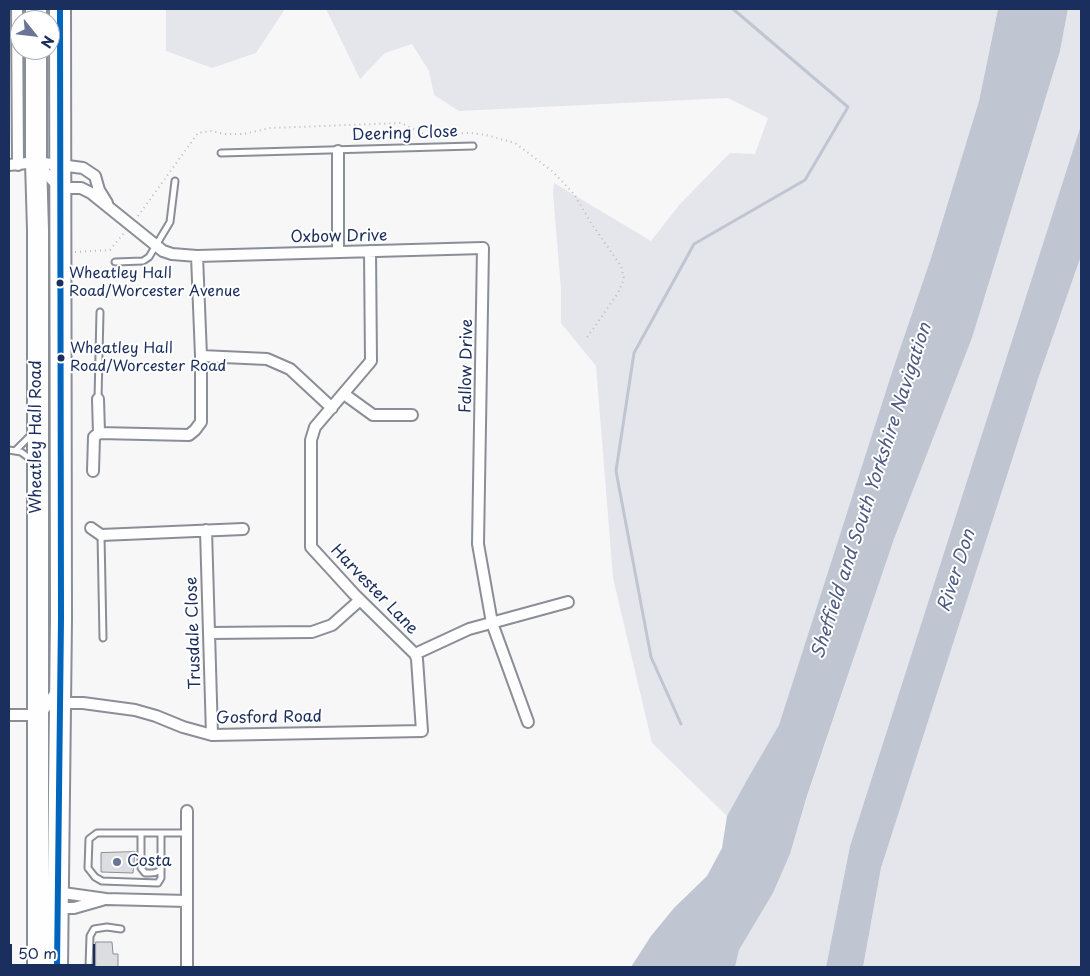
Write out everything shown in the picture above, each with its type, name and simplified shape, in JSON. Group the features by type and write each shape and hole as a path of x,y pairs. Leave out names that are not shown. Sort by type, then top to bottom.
{"highway":[{"name":"Wheatley Hall Road","path":"38,967 48,900 60,693 60,9"},
{"name":"Wheatley Hall Road","path":"35,60 21,164 38,230 38,825 57,967"},
{"name":"Wheatley Hall Road","path":"38,825 43,810 45,740 60,693"}],"street":[{"name":"Wheatley Hall Road","path":"17,9 21,164"},
{"name":"Deering Close","path":"338,151 338,251"},
{"path":"21,164 78,166 95,176 99,190 110,208"},
{"path":"21,164 60,188 85,189 156,247"},
{"name":"Oxbow Drive","path":"156,247 172,254 196,256 483,248"},
{"name":"Fallow Drive","path":"483,248 478,544 492,623 528,722"},
{"name":"Harvester Lane","path":"370,251 371,361 315,427 311,440 311,547 360,600 415,654 417,659 422,731"},
{"path":"94,471 94,437 99,433 188,435 201,422 201,356 196,256"},
{"path":"201,356 267,359 290,369 332,408"},
{"path":"344,394 374,415 412,415"},
{"path":"98,399 99,433"},
{"path":"91,528 102,535 243,529"},
{"name":"Trusdale Close","path":"206,530 212,735"},
{"path":"209,633 312,632 332,625 360,600"},
{"path":"415,654 469,629 568,602"},
{"path":"9,715 38,715 60,693"},
{"name":"Gosford Road","path":"60,693 82,703 135,710 212,735 422,731"},
{"path":"175,967 189,967 187,811"},
{"path":"48,900 74,908 106,899"},
{"path":"48,900 187,901"}],"lane":[{"name":"Deering Close","path":"221,153 473,146"},
{"path":"115,262 143,261 149,257 170,222 175,181"},
{"path":"98,399 100,312"},
{"path":"16,450 30,437 37,425"},
{"path":"9,450 21,452 37,464"},
{"path":"102,535 103,638"},
{"path":"160,833 161,878 158,883 102,881 90,872 88,868 89,839 97,833 125,833 142,833 160,833 187,833"},
{"path":"142,833 142,871 151,873 161,869"},
{"path":"89,967 90,936 94,929 107,927 121,929"}],"path":[{"path":"135,220 198,133 211,131 225,134 244,134 270,128 402,123 424,134 471,133 486,135 515,143 552,171 574,194 591,223 621,266 624,279 618,292 586,339"},
{"path":"70,252 110,250 127,229"}],"shaded area":[{"path":"166,9 285,9 256,53 212,68 166,51"},
{"path":"326,9 998,9 979,101 931,258 893,369 779,726 727,816 652,743 613,578 596,366 561,323 561,289 553,193 554,183 651,241 680,204 730,153 755,154 768,118 728,98 459,111 434,95 429,71 412,44 385,53 360,79"},
{"path":"1068,9 1081,9 1081,125 850,846 826,967 735,967 739,950 773,893 790,854 807,797 894,539 972,338 1060,51"},
{"path":"1081,256 1081,967 863,967 881,868 1038,379"}],"water":[{"name":"Sheffield and South Yorkshire Navigation","path":"998,9 1068,9 1060,51 972,338 894,539 807,796 790,854 773,893 739,950 735,967 631,967 651,936 674,908 707,876 722,848 727,816 779,725 893,369 931,258 979,101"},
{"name":"River Don","path":"1081,125 1081,256 1038,379 881,868 863,967 826,967 850,846"}],"building":[{"name":"Costa","path":"135,852 133,873 101,872 101,853"},
{"path":"96,942 112,942 113,954 118,954 118,967 96,967"}],"waterway":[{"path":"681,724 651,657 616,471 634,353 694,244 805,180 848,107 733,9"}],"transit line":[{"path":"57,967 61,619 60,9"}],"place":[{"name":"Wheatley Hall Road/Worcester Avenue","path":"60,283"},
{"name":"Wheatley Hall Road/Worcester Road","path":"61,358"},
{"name":"Costa","path":"117,862"}]}
